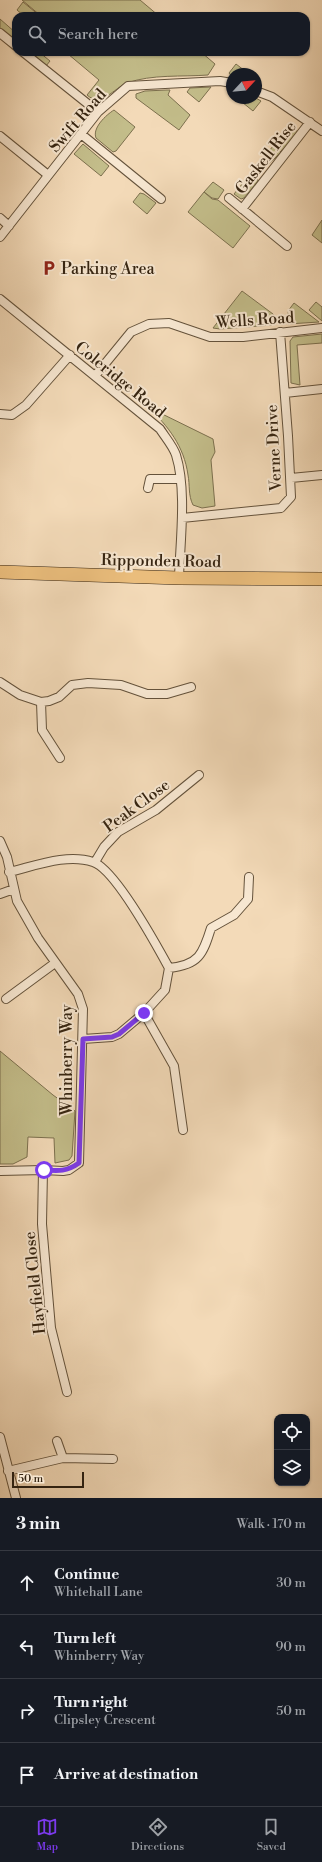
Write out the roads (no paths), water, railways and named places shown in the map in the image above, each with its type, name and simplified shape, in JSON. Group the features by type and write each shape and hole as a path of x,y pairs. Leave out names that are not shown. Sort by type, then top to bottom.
{"main road":[{"name":"Ripponden Road","path":"0,572 178,578 322,579"}],"street":[{"path":"0,34 12,43"},
{"path":"28,56 98,112"},
{"name":"Swift Road","path":"0,238 98,112 128,86 220,81 226,82"},
{"path":"262,93 272,97 322,131"},
{"name":"Gaskell Rise","path":"242,209 310,122"},
{"path":"81,134 161,199"},
{"path":"0,136 48,175"},
{"name":"Gaskell Rise","path":"229,198 287,246"},
{"path":"0,218 9,226"},
{"name":"Coleridge Road","path":"0,299 160,429 176,454 180,479 182,518 178,578"},
{"name":"Wells Road","path":"95,376 131,332 149,324 169,323 210,337 243,337 322,328"},
{"name":"Verne Drive","path":"182,518 281,508 291,498 280,332"},
{"path":"0,414 12,415 21,410 70,355"},
{"path":"285,393 322,389"},
{"path":"290,478 322,475"},
{"path":"148,488 150,479 180,479"},
{"path":"0,682 20,695 41,702 59,697 72,685 88,682 121,685 147,694 167,694 191,687"},
{"path":"41,702 42,730 60,758"},
{"name":"Peak Close","path":"95,862 104,847 118,832 156,810 199,775"},
{"name":"Whinberry Way","path":"0,841 7,857 14,890 22,910 81,1001 83,1039 79,1163 69,1170 44,1170"},
{"path":"9,872 67,859 95,862 112,878 144,924 169,968 165,990 144,1013 119,1034 112,1037 83,1039"},
{"path":"169,968 180,967 200,956 205,949 211,928 234,915 248,899 249,877"},
{"path":"0,894 14,890"},
{"path":"6,999 55,963"},
{"path":"144,1013 174,1066 183,1130"},
{"path":"0,1171 44,1170"},
{"name":"Hayfield Close","path":"44,1170 42,1224 51,1328 67,1392"},
{"path":"0,1437 16,1498"},
{"path":"58,1441 63,1458"},
{"path":"8,1471 63,1458 113,1459"}],"place":[{"name":"Parking Area","path":"49,268"}]}
